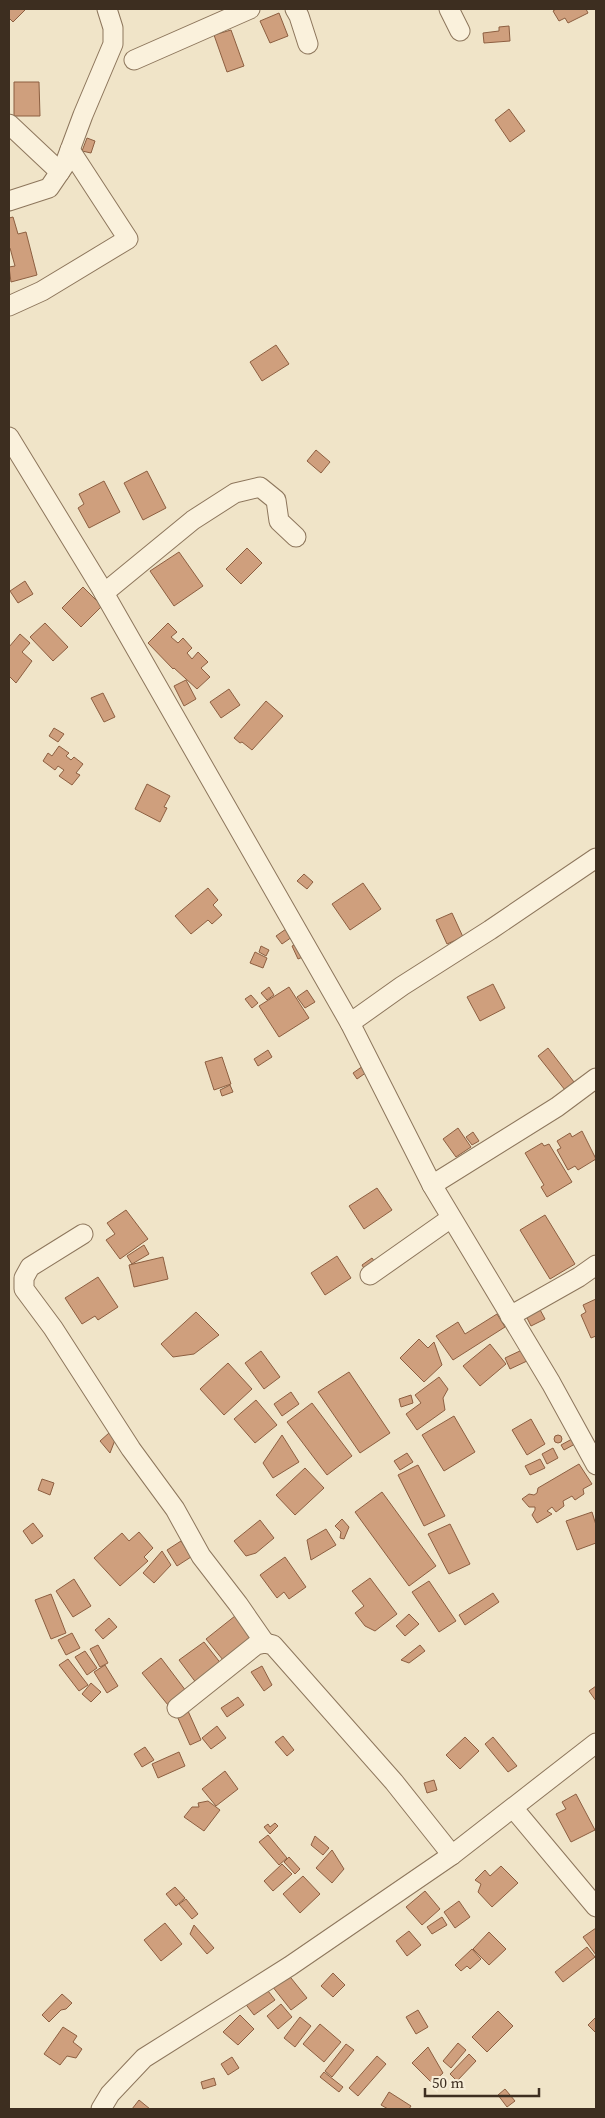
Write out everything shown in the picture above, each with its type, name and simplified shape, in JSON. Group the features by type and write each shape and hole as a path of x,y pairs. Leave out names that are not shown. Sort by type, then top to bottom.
{"street":[{"path":"9,201 49,188 60,172 113,44 113,28 107,9"},
{"path":"134,60 250,9"},
{"path":"295,9 300,16 308,44"},
{"path":"449,9 460,30"},
{"path":"9,124 60,172"},
{"path":"9,306 42,291 128,239 70,150"},
{"path":"9,437 104,593 350,1022 432,1185 551,1383 596,1465"},
{"path":"104,593 193,520 235,493 260,487 276,500 279,521 296,537"},
{"path":"350,1022 596,858"},
{"path":"432,1185 557,1107 596,1078"},
{"path":"370,1275 451,1218"},
{"path":"83,1234 30,1267 24,1278 24,1289 53,1328 131,1449 175,1509 201,1556 265,1643"},
{"path":"510,1316 579,1277 596,1265"},
{"path":"177,1708 256,1646 265,1643 273,1645 394,1782 452,1855"},
{"path":"101,2109 110,2094 144,2058 290,1966 452,1855 514,1809 596,1743"},
{"path":"514,1809 596,1907"}],"building":[{"path":"11,9 26,9 13,22 9,18 9,11"},
{"path":"556,9 586,9 588,13 568,23 565,18 559,21 553,11"},
{"path":"279,13 288,36 270,43 260,21"},
{"path":"509,26 510,41 484,43 483,33 499,31 499,27"},
{"path":"231,30 244,66 227,72 214,35"},
{"path":"14,82 39,82 40,116 14,116"},
{"path":"509,109 525,131 510,142 495,120"},
{"path":"87,138 95,141 91,153 82,151"},
{"path":"13,217 18,234 26,232 37,275 11,282 9,267 15,266 9,249 9,218"},
{"path":"276,345 289,364 262,381 250,362"},
{"path":"316,450 330,462 321,473 307,461"},
{"path":"147,471 166,508 143,520 124,483"},
{"path":"104,481 120,512 89,528 78,508 84,504 79,494"},
{"path":"247,548 262,563 241,584 226,569"},
{"path":"179,552 203,586 174,606 150,571"},
{"path":"25,581 33,594 18,603 10,591"},
{"path":"83,587 102,606 81,627 62,608"},
{"path":"45,623 68,647 53,661 30,637"},
{"path":"168,623 177,632 171,637 178,643 183,638 192,648 187,653 192,659 198,652 208,662 201,668 210,677 197,689 173,669 148,643"},
{"path":"20,634 30,643 22,652 32,661 16,683 9,676 9,647"},
{"path":"186,680 196,699 184,706 174,686"},
{"path":"229,689 240,705 221,718 210,702"},
{"path":"103,693 115,717 104,722 91,698"},
{"path":"266,701 283,716 252,750 234,738"},
{"path":"54,728 64,734 58,742 49,736"},
{"path":"59,746 69,753 66,756 71,760 74,757 83,764 76,773 80,775 72,785 59,776 64,770 58,766 55,770 43,761 48,753 52,756"},
{"path":"147,784 170,796 164,807 167,808 160,822 135,809"},
{"path":"304,874 313,882 307,889 297,881"},
{"path":"363,883 381,909 350,930 332,904"},
{"path":"208,888 218,900 213,905 222,915 212,924 208,920 191,934 175,916"},
{"path":"452,913 463,937 447,944 436,920"},
{"path":"286,929 292,937 282,944 276,936"},
{"path":"299,943 305,956 298,959 292,946"},
{"path":"261,946 269,950 266,956 259,952"},
{"path":"255,952 267,958 263,968 250,963"},
{"path":"493,984 505,1008 480,1021 467,997"},
{"path":"269,987 274,995 267,1000 261,993"},
{"path":"289,987 309,1018 279,1037 259,1006"},
{"path":"307,990 315,1002 305,1008 297,997"},
{"path":"251,995 258,1003 252,1008 245,999"},
{"path":"548,1048 574,1082 565,1090 538,1056"},
{"path":"268,1050 272,1057 258,1066 254,1059"},
{"path":"222,1057 231,1084 214,1090 205,1062"},
{"path":"363,1066 367,1072 357,1079 353,1073"},
{"path":"230,1085 233,1092 222,1096 220,1090"},
{"path":"458,1128 471,1147 456,1157 443,1139"},
{"path":"582,1131 596,1159 578,1170 575,1166 568,1170 557,1150 561,1148 557,1141 570,1133 572,1137"},
{"path":"473,1132 479,1141 472,1145 466,1137"},
{"path":"542,1143 544,1146 549,1144 572,1182 547,1197 541,1187 544,1185 525,1153"},
{"path":"377,1188 392,1210 364,1229 349,1206"},
{"path":"126,1210 148,1239 120,1259 106,1240 115,1234 107,1223"},
{"path":"545,1215 575,1264 550,1279 520,1230"},
{"path":"144,1245 149,1254 132,1264 127,1256"},
{"path":"337,1256 351,1278 325,1295 311,1273"},
{"path":"163,1257 168,1279 134,1287 129,1265"},
{"path":"372,1258 377,1265 366,1272 362,1265"},
{"path":"98,1277 118,1307 98,1320 95,1316 82,1324 65,1298"},
{"path":"596,1299 596,1336 591,1338 581,1315 586,1312 583,1305"},
{"path":"538,1306 545,1319 531,1326 524,1312"},
{"path":"196,1312 219,1335 194,1354 173,1357 161,1344"},
{"path":"497,1314 505,1327 453,1360 436,1336 458,1322 465,1334"},
{"path":"419,1339 428,1348 434,1342 442,1365 424,1382 400,1358"},
{"path":"490,1344 506,1364 480,1386 463,1366"},
{"path":"522,1350 527,1361 510,1369 505,1358"},
{"path":"261,1351 280,1377 264,1389 245,1363"},
{"path":"228,1363 252,1389 224,1415 200,1389"},
{"path":"349,1372 390,1433 360,1453 318,1392"},
{"path":"439,1377 448,1389 443,1398 445,1410 417,1430 406,1414 421,1403 415,1395"},
{"path":"291,1392 299,1404 282,1416 274,1404"},
{"path":"411,1395 413,1403 401,1407 399,1399"},
{"path":"256,1400 277,1425 255,1443 234,1419"},
{"path":"312,1403 352,1456 327,1475 287,1422"},
{"path":"454,1416 475,1452 444,1471 422,1435"},
{"path":"531,1419 545,1444 527,1455 512,1430"},
{"path":"109,1433 115,1440 110,1453 100,1441"},
{"path":"282,1435 299,1462 273,1478 263,1463"},
{"path":"558,1435 562,1439 558,1443 554,1439"},
{"path":"572,1439 575,1444 564,1450 561,1445"},
{"path":"553,1448 558,1458 547,1464 542,1454"},
{"path":"407,1453 413,1462 400,1470 394,1461"},
{"path":"540,1459 545,1468 530,1475 525,1466"},
{"path":"579,1464 592,1484 583,1489 584,1494 575,1500 572,1496 563,1501 564,1506 556,1512 552,1507 547,1511 552,1514 537,1523 532,1515 535,1507 529,1507 522,1499 529,1494 534,1495 537,1493 538,1488"},
{"path":"418,1465 445,1516 424,1526 398,1475"},
{"path":"305,1468 324,1488 295,1515 276,1495"},
{"path":"42,1479 54,1483 50,1495 38,1490"},
{"path":"382,1492 436,1566 409,1586 355,1512"},
{"path":"592,1512 596,1525 596,1543 577,1550 566,1521"},
{"path":"342,1519 349,1527 344,1539 340,1538 341,1532 335,1526"},
{"path":"260,1520 274,1538 256,1553 246,1556 234,1541"},
{"path":"33,1523 43,1536 32,1544 23,1531"},
{"path":"450,1524 470,1564 449,1574 428,1534"},
{"path":"326,1529 336,1545 311,1560 307,1540"},
{"path":"139,1532 153,1548 144,1557 148,1561 120,1586 94,1558 122,1533 129,1541"},
{"path":"181,1541 191,1557 177,1566 167,1550"},
{"path":"162,1551 171,1565 154,1583 143,1573"},
{"path":"285,1557 306,1587 289,1599 284,1592 277,1598 260,1575"},
{"path":"370,1578 397,1614 375,1631 365,1626 355,1613 364,1606 352,1591"},
{"path":"74,1579 91,1606 73,1617 56,1591"},
{"path":"429,1581 456,1621 439,1632 412,1592"},
{"path":"493,1593 499,1602 465,1625 459,1615"},
{"path":"51,1594 66,1633 51,1639 35,1600"},
{"path":"409,1614 419,1624 405,1636 396,1626"},
{"path":"235,1616 252,1637 223,1660 206,1639"},
{"path":"109,1618 117,1627 103,1639 95,1630"},
{"path":"72,1633 80,1648 66,1655 58,1640"},
{"path":"204,1642 222,1665 197,1684 179,1660"},
{"path":"98,1645 108,1663 100,1667 90,1649"},
{"path":"420,1645 425,1651 409,1663 401,1660"},
{"path":"85,1651 97,1668 87,1675 75,1657"},
{"path":"161,1658 186,1691 168,1705 142,1673"},
{"path":"68,1659 88,1685 79,1691 59,1665"},
{"path":"105,1665 118,1686 107,1693 94,1672"},
{"path":"262,1666 272,1685 264,1691 251,1672"},
{"path":"91,1683 101,1692 91,1702 82,1694"},
{"path":"596,1686 596,1701 589,1691"},
{"path":"238,1697 244,1705 227,1717 221,1708"},
{"path":"188,1711 201,1740 190,1745 177,1716"},
{"path":"217,1726 226,1738 211,1749 202,1738"},
{"path":"283,1736 294,1750 287,1756 275,1742"},
{"path":"465,1737 479,1751 460,1769 446,1755"},
{"path":"493,1737 517,1766 508,1772 485,1744"},
{"path":"145,1747 154,1760 142,1767 134,1754"},
{"path":"179,1752 185,1766 158,1778 152,1764"},
{"path":"225,1771 238,1789 216,1806 202,1789"},
{"path":"434,1780 437,1790 427,1793 424,1783"},
{"path":"576,1794 595,1830 571,1842 556,1814 566,1809 562,1802"},
{"path":"208,1801 220,1810 204,1831 184,1817 192,1807 199,1807 198,1803"},
{"path":"275,1823 278,1826 270,1834 264,1827 268,1824 270,1827"},
{"path":"268,1835 287,1858 279,1865 259,1842"},
{"path":"315,1836 329,1848 323,1855 311,1845"},
{"path":"332,1850 344,1869 332,1883 316,1868"},
{"path":"289,1857 300,1869 295,1874 284,1862"},
{"path":"282,1864 292,1874 273,1891 264,1881"},
{"path":"501,1866 518,1883 492,1907 478,1892 481,1884 475,1880 485,1870 490,1876"},
{"path":"303,1876 320,1894 300,1913 283,1894"},
{"path":"175,1887 185,1898 176,1906 166,1894"},
{"path":"425,1891 440,1909 422,1925 406,1907"},
{"path":"186,1899 198,1914 192,1919 179,1904"},
{"path":"459,1901 470,1917 455,1928 444,1912"},
{"path":"442,1917 447,1925 432,1934 427,1927"},
{"path":"165,1923 182,1944 161,1961 144,1940"},
{"path":"194,1925 214,1948 207,1954 190,1934"},
{"path":"596,1928 596,1955 583,1937"},
{"path":"409,1931 421,1945 407,1956 396,1941"},
{"path":"489,1932 506,1949 489,1965 473,1949"},
{"path":"587,1947 595,1957 563,1982 555,1972"},
{"path":"472,1949 481,1959 470,1969 467,1966 461,1971 455,1965"},
{"path":"287,1973 307,1998 291,2010 272,1986"},
{"path":"333,1973 345,1985 333,1997 321,1986"},
{"path":"265,1987 275,2000 254,2015 244,2002"},
{"path":"62,1994 72,2003 66,2009 61,2010 49,2022 42,2015"},
{"path":"281,2004 292,2017 278,2029 267,2016"},
{"path":"418,2010 428,2027 416,2034 406,2017"},
{"path":"498,2011 513,2026 487,2052 472,2037"},
{"path":"240,2015 254,2029 238,2045 223,2032"},
{"path":"300,2017 311,2026 295,2047 284,2038"},
{"path":"596,2017 596,2033 588,2025"},
{"path":"320,2024 341,2042 324,2062 303,2044"},
{"path":"63,2027 77,2036 73,2042 82,2049 76,2058 67,2056 60,2065 44,2054"},
{"path":"458,2043 466,2050 451,2068 443,2061"},
{"path":"346,2044 354,2050 332,2077 325,2071"},
{"path":"428,2047 443,2073 432,2083 412,2063"},
{"path":"469,2054 476,2061 457,2081 450,2074"},
{"path":"377,2056 386,2064 358,2096 349,2088"},
{"path":"232,2057 239,2068 228,2075 221,2064"},
{"path":"324,2072 343,2087 339,2092 320,2077"},
{"path":"214,2078 216,2085 203,2089 201,2082"},
{"path":"505,2089 515,2101 507,2107 498,2095"},
{"path":"389,2092 411,2106 409,2109 388,2109 381,2105"},
{"path":"139,2100 150,2109 132,2109"}]}
